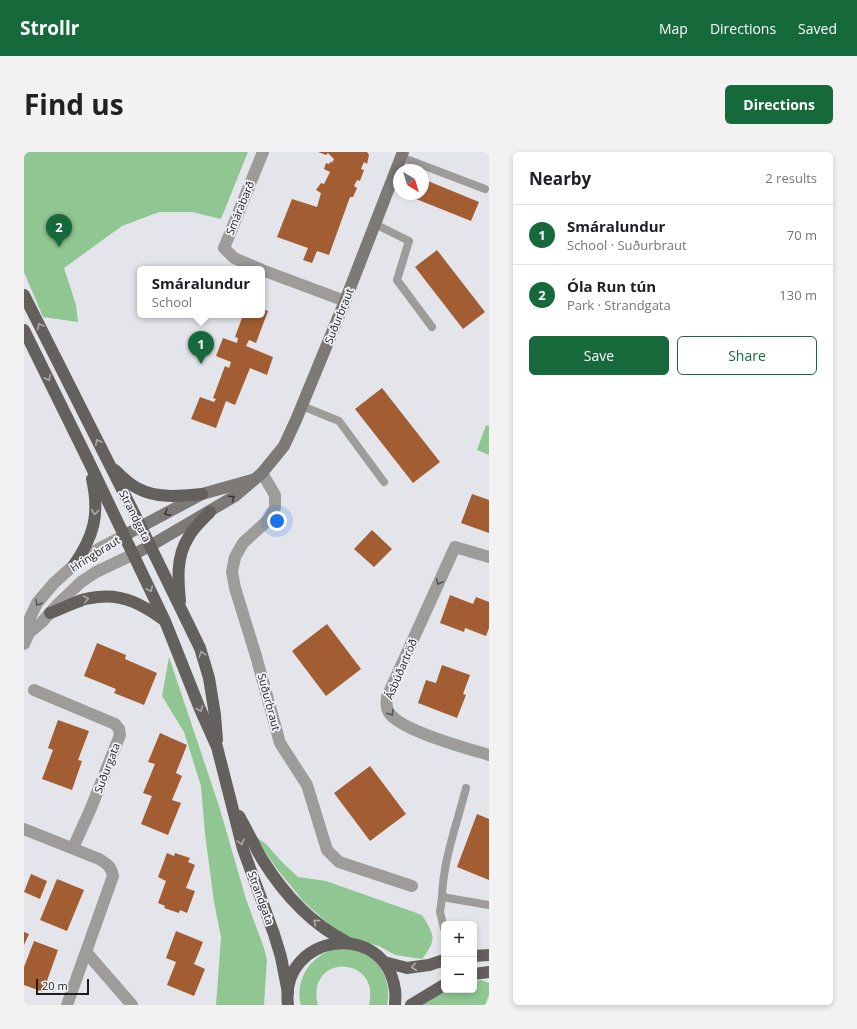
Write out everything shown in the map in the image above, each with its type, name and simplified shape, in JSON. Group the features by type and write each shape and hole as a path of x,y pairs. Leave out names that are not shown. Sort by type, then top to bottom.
{"main road":[{"name":"Strandgata","path":"24,295 200,648 209,678 215,715 217,747"},
{"name":"Strandgata","path":"24,330 134,554 165,621 200,710 217,747 243,849 281,957 288,1002"},
{"path":"74,565 85,549 96,512 95,490 88,460"},
{"path":"108,463 124,479 137,488 164,496 202,494"},
{"path":"181,609 179,568 180,554 187,538 210,512"},
{"path":"50,614 84,599 108,596 136,602 165,621"},
{"name":"Strandgata","path":"232,804 262,859 281,887 304,912 319,925 333,935 349,943"},
{"path":"288,1002 292,976 301,960 315,950 331,943 349,943 362,946 374,953 384,962 392,975 396,990 395,1005"},
{"path":"477,956 489,955"},
{"path":"384,962 407,968 429,965 441,961"},
{"path":"477,974 489,972"},
{"path":"411,1005 441,988"}],"street":[{"name":"Smárabarð","path":"254,266 234,258 224,248 263,152"},
{"name":"Suðurbraut","path":"134,554 210,512 235,496 258,476 284,446 345,301 402,154"},
{"name":"Smárabarð","path":"265,271 345,301"},
{"name":"Suðurbraut","path":"258,476 275,495 275,508 268,520 243,543 235,556 232,572 235,588 256,656 280,743 307,785 327,850 339,862 412,886"},
{"path":"125,535 202,494 258,476"},
{"name":"Hringbraut","path":"26,638 30,618 37,603 54,583 74,565 100,548 125,535"},
{"name":"Ásbúðartröð","path":"489,557 455,547 386,696 386,704 389,713 395,720 416,731 489,755"},
{"name":"Hringbraut","path":"26,638 81,582 96,572 134,554"},
{"name":"Suðurgata","path":"34,690 115,724 119,728 120,735 91,808 73,848"},
{"path":"24,829 73,848 108,864 112,870 113,876 67,1005"},
{"path":"86,952 132,1005"}],"lane":[{"path":"402,154 485,189"},
{"path":"375,224 409,241 397,280 432,327"},
{"path":"302,406 340,421 384,482"},
{"path":"442,921 440,912 442,884 446,862 466,788"},
{"path":"442,897 489,905"}],"green space":[{"path":"24,152 248,152 221,219 192,212 159,212 122,226 64,268 76,305 78,322 43,317 24,272"},
{"path":"486,425 489,426 489,455 477,450"},
{"path":"169,657 219,806 246,899 264,948 267,960 264,1005 216,1005 221,937 214,902 205,834 201,786 184,732 162,696"},
{"path":"254,835 266,844 298,877 326,881 422,915 432,937 432,942 427,952 422,959 395,955 379,946 342,936 304,902 277,869"},
{"path":"342,948 356,950 366,955 379,966 383,972 388,988 387,1005 369,1005 370,991 367,980 359,972 350,968 340,967 330,970 322,976 317,987 318,1005 301,1005 301,981 308,967 320,956 329,951"},
{"path":"481,980 489,983 489,995 485,1005 423,1005 442,993 477,993 477,981"}],"building":[{"path":"318,152 367,152 369,155 367,164 364,162 361,169 364,170 360,181 357,180 354,186 357,188 353,197 350,197 329,255 317,251 312,263 303,260 308,248 277,237 292,199 317,207 321,193 316,190 321,183 324,184 330,172 324,169 326,163 329,164 331,161 332,163 334,159 328,153 326,155"},
{"path":"429,181 479,202 471,221 418,200 429,200"},
{"path":"437,250 485,312 463,329 415,267"},
{"path":"265,310 268,311 256,343 249,340 246,346 273,357 267,375 250,368 235,405 226,401 216,428 191,419 200,397 214,402 216,399 213,398 225,366 229,368 231,362 216,356 223,338 237,343 238,338 235,337 242,318 265,318"},
{"path":"382,388 440,462 413,483 355,409"},
{"path":"472,494 489,500 489,533 461,523"},
{"path":"372,530 392,549 374,567 354,549"},
{"path":"450,595 473,604 476,597 489,602 489,628 486,636 465,628 464,632 440,623"},
{"path":"327,624 361,669 326,696 292,651"},
{"path":"97,643 126,655 125,659 157,673 144,705 114,693 116,689 84,676"},
{"path":"442,665 470,675 463,694 466,695 457,718 418,703 426,680 436,683"},
{"path":"58,720 89,731 78,760 82,761 72,790 42,779 53,750 48,748"},
{"path":"160,733 187,745 176,773 182,776 172,800 181,803 168,835 141,824 152,796 143,793 155,764 148,762"},
{"path":"370,766 406,814 370,841 334,793"},
{"path":"477,814 489,819 489,880 457,867"},
{"path":"167,853 174,856 175,853 190,858 188,862 195,865 186,888 195,891 187,913 180,910 179,913 164,908 165,906 158,903 166,881 158,877"},
{"path":"31,874 47,881 40,899 24,892"},
{"path":"57,879 84,890 67,931 40,920"},
{"path":"176,931 203,942 194,964 205,969 194,996 167,985 176,962 166,958"},
{"path":"24,932 29,934 24,945"},
{"path":"34,941 58,950 43,992 24,985 24,967"}],"place":[{"name":"Óla Run tún","path":"59,247"},
{"name":"Smáralundur","path":"201,364"}]}
